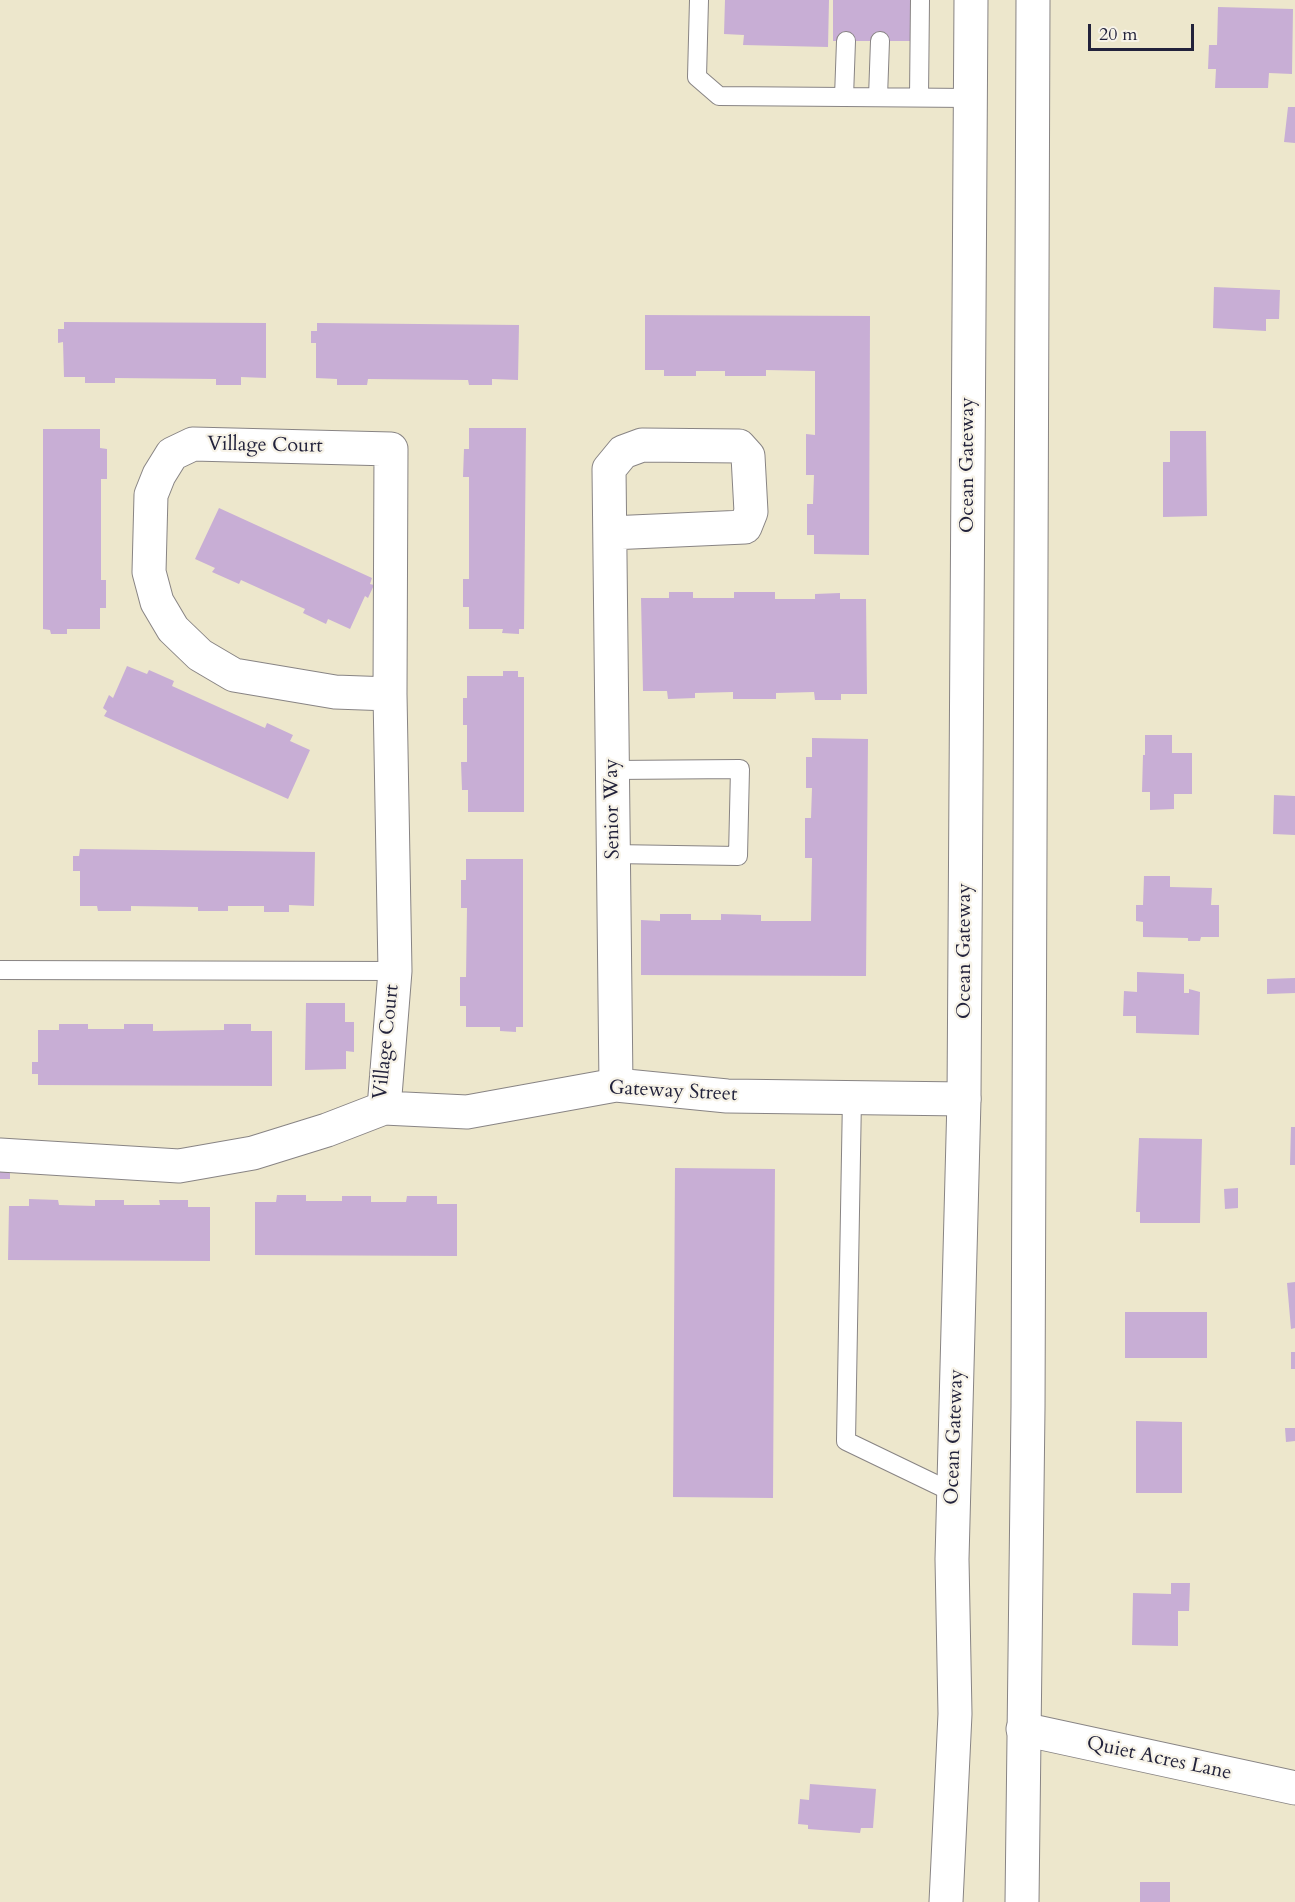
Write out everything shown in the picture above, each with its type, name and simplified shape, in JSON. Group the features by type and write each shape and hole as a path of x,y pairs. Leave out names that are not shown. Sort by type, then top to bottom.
{"main road":[{"name":"Ocean Gateway","path":"946,1902 955,1714 952,1559 964,1099 971,0"},
{"path":"1022,1902 1028,1408 1033,0"},
{"name":"Village Court","path":"0,1155 178,1166 253,1153 327,1130 384,1108 394,971 390,694 391,449 193,444 172,454 159,475 151,495 149,572 157,602 173,629 200,655 234,675 335,692 390,694"},
{"name":"Senior Way","path":"610,533 745,527 752,512 748,456 739,446 642,445 623,452 609,469 616,1085"},
{"name":"Gateway Street","path":"384,1108 467,1112 616,1085 727,1096 964,1099"},
{"name":"Quiet Acres Lane","path":"1023,1729 1295,1788"}],"lane":[{"path":"699,0 697,77 719,96 970,98"},
{"path":"919,97 920,0"},
{"path":"844,97 846,41"},
{"path":"878,97 880,41"},
{"path":"612,770 740,769 738,856 614,854"},
{"path":"0,970 394,971"},
{"path":"852,1097 846,1441 954,1493"}],"building":[{"path":"725,0 829,0 828,47 743,45 744,35 724,34"},
{"path":"833,0 912,0 912,41 833,41"},
{"path":"1218,7 1293,9 1292,74 1269,73 1268,88 1215,88 1216,69 1208,69 1209,45 1217,45"},
{"path":"1288,107 1295,107 1295,143 1284,142"},
{"path":"1214,287 1280,290 1279,319 1266,319 1266,331 1213,328"},
{"path":"645,315 870,316 869,555 814,554 814,535 807,535 807,504 813,504 814,475 806,475 806,434 815,435 815,371 766,370 766,376 725,376 725,371 696,371 696,376 664,376 664,370 645,370"},
{"path":"64,322 266,323 266,378 241,377 241,385 216,385 216,379 115,378 115,383 85,383 85,377 64,377 63,342 58,343 58,329 64,329"},
{"path":"317,323 519,325 518,380 492,379 492,385 469,385 468,380 368,379 367,385 337,385 337,379 316,378 316,343 311,343 311,331 317,331"},
{"path":"469,428 526,428 524,629 519,629 519,634 502,633 503,629 469,629 469,607 463,607 463,579 469,579 469,477 463,477 464,449 469,449"},
{"path":"43,429 100,429 100,448 107,449 107,479 101,479 101,580 106,580 106,608 100,608 100,629 67,629 67,634 51,634 50,630 43,629"},
{"path":"1170,431 1206,431 1207,516 1163,517 1163,462 1170,462"},
{"path":"219,508 372,578 370,584 374,585 368,598 365,596 350,629 328,619 326,624 303,613 305,609 241,580 239,584 212,572 215,568 195,559"},
{"path":"669,592 693,592 693,598 734,598 734,592 775,592 775,599 815,599 815,594 840,593 840,599 866,599 867,694 841,694 841,700 815,700 814,692 776,693 776,699 733,699 733,692 695,693 695,698 668,699 667,691 643,691 641,598 669,598"},
{"path":"127,666 147,674 149,670 174,681 172,686 265,728 267,723 293,735 290,741 310,750 288,799 104,716 107,711 103,708 109,695 113,698"},
{"path":"503,671 518,671 518,677 524,677 524,812 468,812 468,790 462,790 461,762 467,762 467,725 463,725 463,698 467,698 467,676 503,676"},
{"path":"1145,735 1172,735 1172,753 1192,753 1192,794 1174,794 1174,809 1150,810 1150,792 1142,792"},
{"path":"812,738 868,739 866,976 641,975 641,920 660,921 660,914 691,914 691,920 721,920 721,914 761,915 761,921 811,921 812,858 805,858 805,818 811,818 812,788 806,788 806,757 812,757"},
{"path":"1274,795 1295,796 1295,835 1273,834"},
{"path":"80,849 315,852 314,906 289,905 289,912 264,912 264,906 228,906 228,911 198,911 198,907 131,906 131,911 98,911 97,906 80,906 80,871 73,871 73,856 79,856"},
{"path":"466,859 523,859 523,1027 516,1027 516,1032 500,1031 500,1027 466,1027 466,1006 460,1006 460,977 466,977 467,908 461,908 461,880 466,880"},
{"path":"1144,876 1170,876 1170,887 1212,888 1211,905 1219,905 1219,937 1201,937 1200,941 1188,941 1188,938 1143,937 1143,922 1136,921 1136,905 1143,905"},
{"path":"1137,972 1184,974 1184,993 1189,993 1189,989 1200,992 1199,1035 1136,1033 1136,1016 1123,1016 1124,991 1137,992"},
{"path":"1295,978 1295,993 1267,994 1267,979"},
{"path":"306,1003 345,1003 345,1022 354,1022 354,1052 346,1051 346,1069 305,1070"},
{"path":"59,1024 88,1024 88,1029 124,1029 124,1024 153,1024 153,1031 224,1030 224,1024 251,1024 251,1031 272,1031 272,1086 38,1085 38,1074 32,1074 32,1062 38,1062 38,1030 59,1030"},
{"path":"1291,1127 1295,1127 1295,1165 1290,1165"},
{"path":"1139,1138 1202,1139 1200,1223 1140,1223 1140,1212 1136,1212"},
{"path":"0,1165 10,1165 10,1179 0,1179"},
{"path":"675,1168 775,1169 773,1498 673,1497"},
{"path":"1238,1188 1238,1208 1225,1209 1224,1189"},
{"path":"277,1195 306,1195 306,1201 342,1201 342,1196 371,1196 371,1202 406,1202 407,1196 437,1196 437,1204 457,1204 457,1256 255,1255 255,1202 276,1202"},
{"path":"29,1199 58,1200 59,1205 95,1206 95,1200 124,1200 124,1205 160,1205 159,1200 188,1200 188,1207 210,1207 210,1261 8,1260 9,1206 29,1206"},
{"path":"1295,1282 1295,1328 1291,1329 1287,1283"},
{"path":"1125,1312 1207,1312 1207,1358 1125,1358"},
{"path":"1291,1352 1295,1352 1295,1369 1291,1369"},
{"path":"1136,1421 1182,1422 1182,1493 1136,1493"},
{"path":"1285,1428 1295,1428 1295,1441 1286,1442"},
{"path":"1171,1583 1190,1583 1189,1611 1178,1611 1178,1646 1132,1645 1133,1593 1171,1594"},
{"path":"810,1784 876,1789 873,1828 861,1828 860,1833 808,1829 808,1825 798,1824 800,1799 809,1800"},
{"path":"1140,1882 1170,1882 1170,1902 1140,1902"}]}
